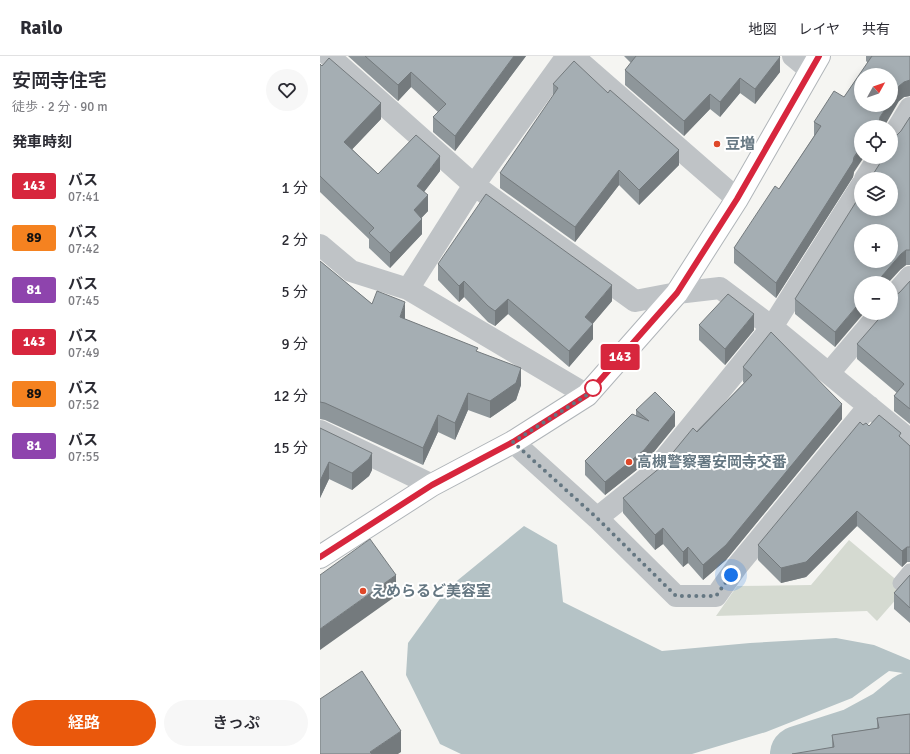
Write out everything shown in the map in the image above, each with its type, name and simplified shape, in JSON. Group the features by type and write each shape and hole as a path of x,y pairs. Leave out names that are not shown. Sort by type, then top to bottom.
{"main road":[{"path":"320,557 432,485 513,442 587,395 677,293 737,199 814,63"}],"street":[{"path":"329,56 474,185 635,301 677,293 720,288 772,327 910,440"},
{"path":"408,289 474,185 567,56"},
{"path":"573,56 737,199"},
{"path":"793,56 814,63"},
{"path":"898,127 910,108"},
{"path":"597,518 652,473 772,327 854,197"},
{"path":"320,245 351,271 408,289 587,395"},
{"path":"898,291 910,277"},
{"path":"829,373 874,320"},
{"path":"513,442 597,518 676,596 716,596 738,565 869,406"},
{"path":"320,431 432,485"}],"lane":[{"path":"900,583 910,571"}],"shaded area":[{"path":"524,526 557,545 563,602 662,651 750,643 836,638 874,645 910,660 910,674 889,671 852,698 766,732 692,754 461,754 440,744 406,675 408,643 447,589"},
{"path":"849,540 906,588 877,621 867,611 716,616 737,586 811,585"}],"building":[{"path":"365,56 514,56 455,136 433,117 446,104 411,72 398,85"},
{"path":"636,56 780,57 755,89 740,78 720,102 710,94 684,121 625,70"},
{"path":"872,56 910,56 910,80 904,82 898,88 898,68 864,68"},
{"path":"329,58 381,103 344,142 378,174 416,135 440,156 417,186 428,195 414,210 422,219 390,253 369,233 374,228 320,176 320,64 322,66"},
{"path":"574,61 608,93 610,90 679,150 639,190 619,170 575,227 500,173 558,88 553,84"},
{"path":"854,82 854,112 883,112 880,120 854,120 853,162 776,283 734,248 775,186 779,189 821,126 814,122 834,91 844,97"},
{"path":"910,117 910,250 906,250 898,257 898,224 854,224 854,268 889,268 882,276 854,276 854,309 835,332 795,299 854,205 854,216 898,216 898,172 874,172 880,164 898,164 898,134"},
{"path":"486,194 612,285 585,317 593,324 569,351 508,299 495,311 488,306 464,281 459,286 438,264"},
{"path":"320,261 372,304 377,291 405,302 400,317 478,348 476,351 521,368 516,383 490,401 468,393 455,423 438,415 423,448 320,402"},
{"path":"910,281 910,409 894,396 904,384 857,344 878,320 898,320 898,294"},
{"path":"728,294 754,314 725,349 699,325"},
{"path":"771,332 842,404 726,545 703,565 688,547 683,552 663,528 655,535 623,498 661,467 693,428 697,432 752,375 743,367"},
{"path":"655,392 675,412 644,450 605,482 585,461 632,414 649,421 636,410"},
{"path":"879,415 901,433 899,436 910,446 910,547 907,547 902,551 857,511 806,562 781,568 758,545 860,422 863,425 866,423 869,426"},
{"path":"320,428 372,453 369,459 352,473 329,462 320,481"},
{"path":"370,539 396,575 320,629 320,575"},
{"path":"910,575 910,608 894,593"},
{"path":"362,671 401,731 370,752 372,754 320,754 320,699"},
{"path":"910,714 910,754 792,754 834,747 832,735 879,728 877,718"}],"waterway":[{"path":"798,754 854,736 889,717 910,700"}],"bus line":[{"name":"143","path":"320,557 432,485 513,442 587,395 677,293 737,199 819,56"}],"place":[{"name":"豆増","path":"717,144"},
{"name":"高槻警察署安岡寺交番","path":"629,462"},
{"name":"えめらるど美容室","path":"363,591"}],"route":[{"path":"593,388 597,384 587,395 513,442 597,518 676,596 716,596 731,575"}]}
